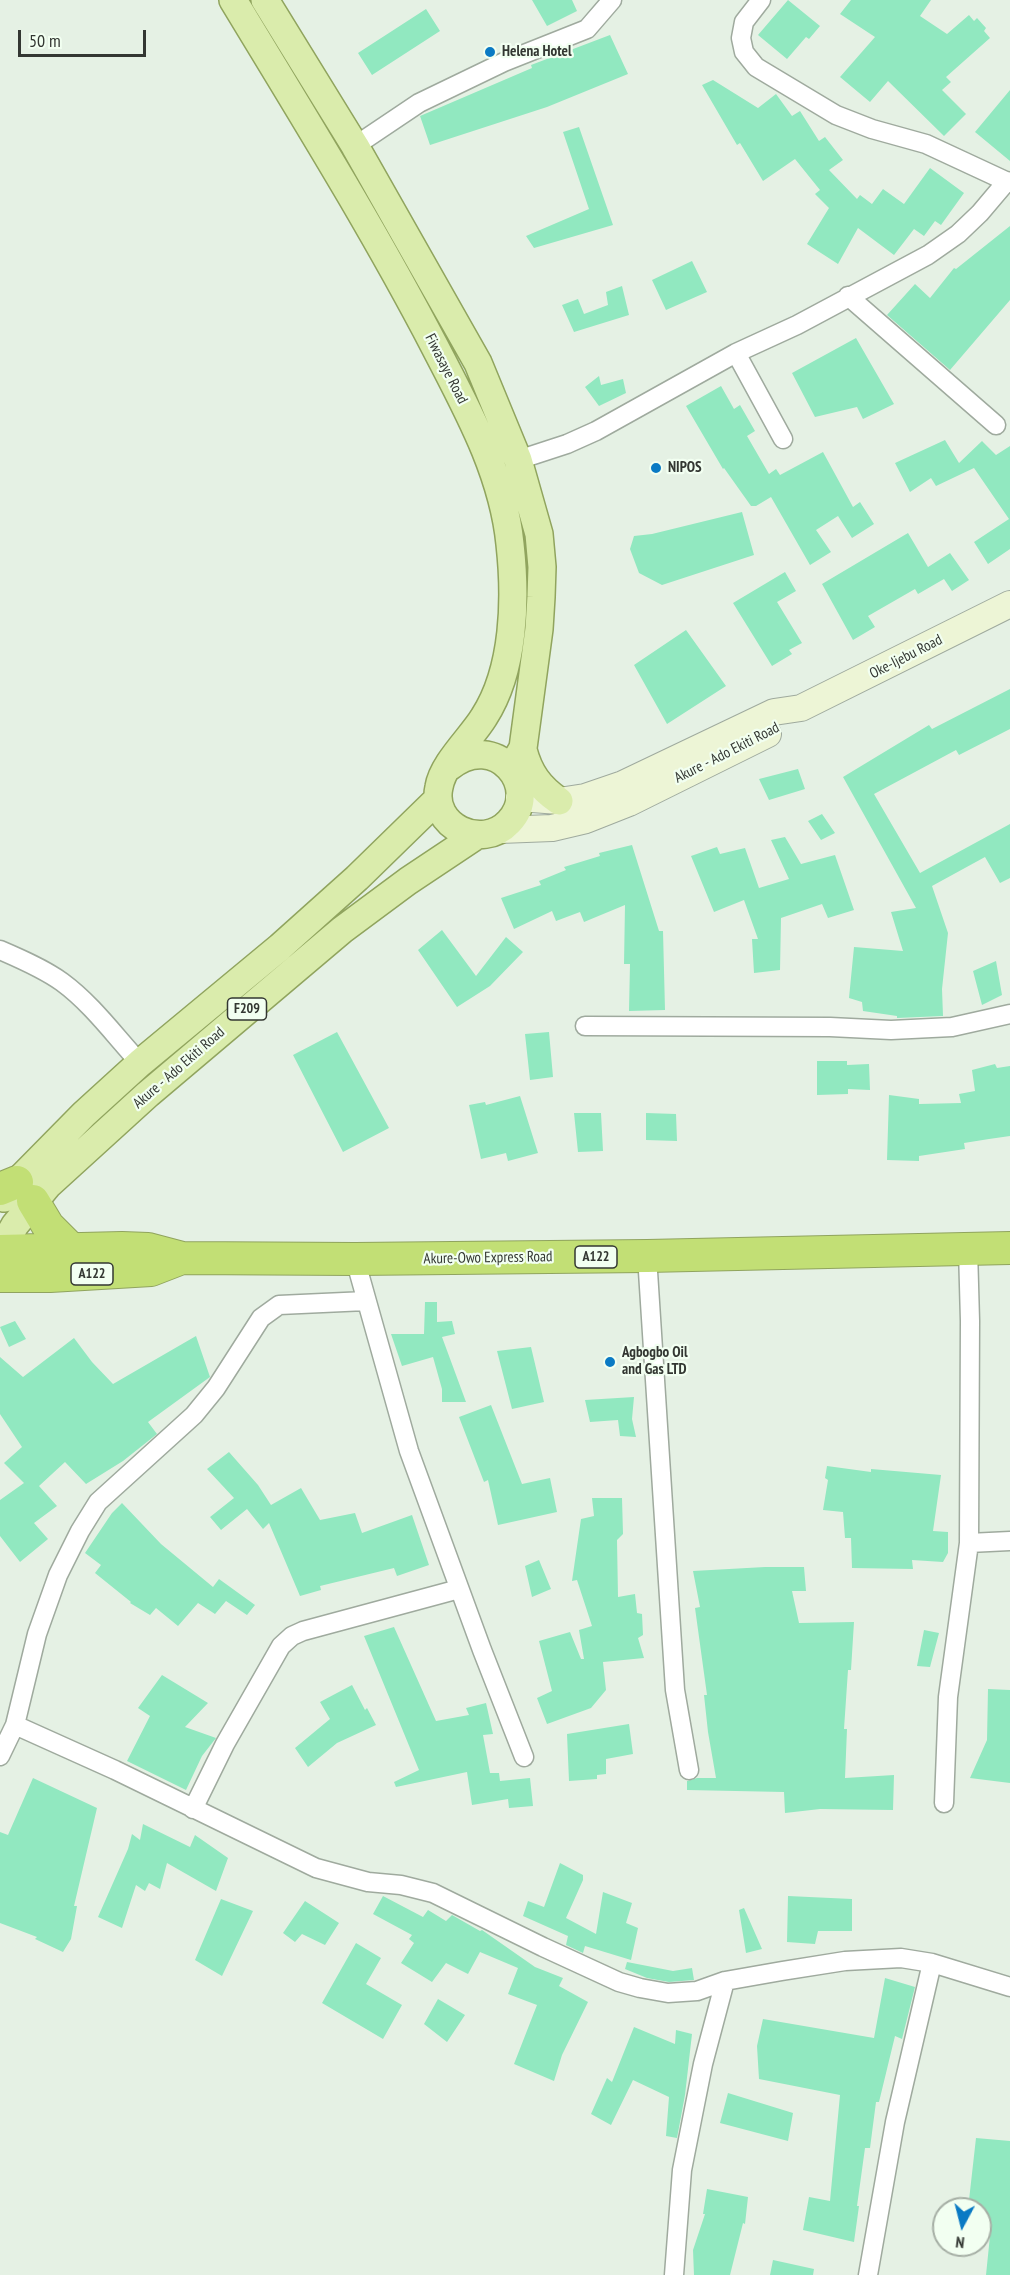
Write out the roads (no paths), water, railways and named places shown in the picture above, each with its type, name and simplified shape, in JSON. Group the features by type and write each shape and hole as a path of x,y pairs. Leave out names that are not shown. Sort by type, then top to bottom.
{"highway":[{"path":"12,1194 70,1248"},
{"name":"Akure-Owo Express Road","path":"0,1251 70,1248 148,1249 182,1258 355,1259 647,1256 1010,1248"},
{"name":"Akure-Owo Express Road","path":"0,1276 50,1276 151,1270 182,1258"}],"main road":[{"name":"Fiwasaye Road","path":"233,0 408,296 474,424 498,486 510,539 513,568 514,600 507,656 495,698 449,767"},
{"name":"Fiwasaye Road","path":"265,0 355,146 478,363 518,460 539,534 542,567 539,629 517,758"},
{"name":"Oke-Ijebu Road","path":"801,708 1010,604"},
{"name":"Akure - Ado Ekiti Road","path":"519,798 559,801 585,797 623,784 774,712 801,708"},
{"name":"Akure - Ado Ekiti Road","path":"12,1194 48,1185 148,1094 289,972 371,907 489,833 552,828 586,820 629,803 783,727 801,708"},
{"path":"468,755 492,756 502,761 517,758 519,798 516,813 489,833 466,833 455,828 441,810 438,799 442,776 449,767 468,755"},
{"path":"517,758 528,767 534,779 545,791 559,801"},
{"name":"Akure - Ado Ekiti Road","path":"12,1194 84,1114 140,1063 280,947 357,878 438,799"},
{"path":"0,1251 15,1225 12,1194"}],"street":[{"path":"355,146 419,103 504,62 587,29 612,0"},
{"path":"518,460 567,444 596,431 736,353 797,325 928,255 958,234 1008,182 926,144 872,129 836,115 756,67 744,52 741,38 744,22 760,0"},
{"path":"848,297 996,425"},
{"path":"736,353 783,439"},
{"path":"0,950 36,966 63,982 89,1006 140,1063"},
{"path":"585,1026 891,1030 952,1027 1010,1014"},
{"path":"944,1803 948,1697 969,1543 968,1248"},
{"path":"647,1256 675,1690 689,1770"},
{"path":"355,1259 410,1451 459,1588 524,1757"},
{"path":"0,1756 15,1725 37,1634 58,1575 80,1531 98,1502 194,1415 216,1388 261,1318 269,1310 279,1305 366,1301"},
{"path":"969,1543 1010,1541"},
{"path":"193,1809 225,1744 281,1646 292,1636 459,1588"},
{"path":"15,1725 115,1770 316,1868 368,1882 401,1884 433,1893 619,1982 640,1989 668,1993 697,1991 725,1981 844,1961 901,1958 932,1963 1010,1987"},
{"path":"868,2275 895,2122 932,1963"},
{"path":"674,2275 682,2170 703,2064 725,1981"}],"place":[{"name":"Helena Hotel","path":"490,52"},
{"name":"NIPOS","path":"656,468"},
{"name":"Agbogbo Oil and Gas LTD","path":"610,1362"}]}
